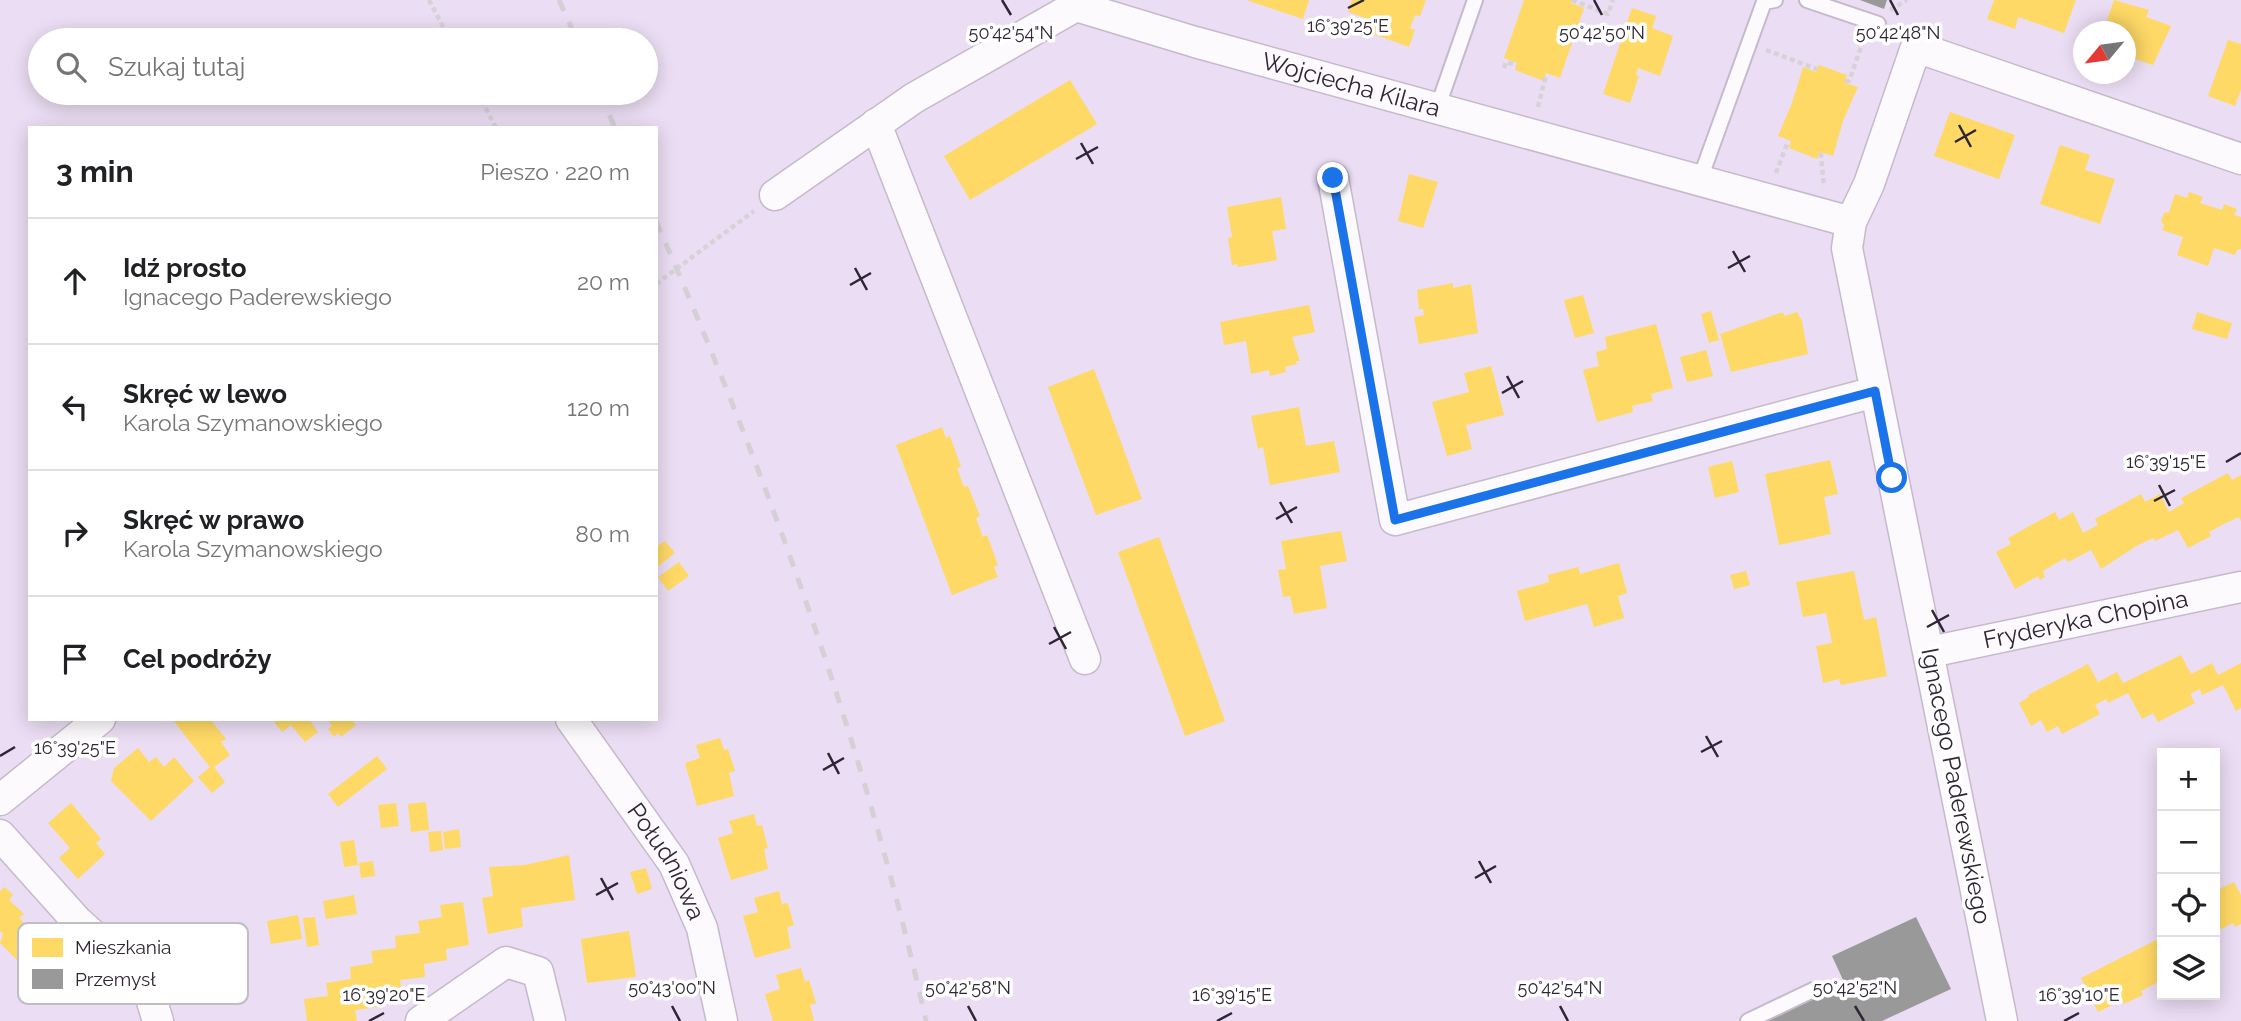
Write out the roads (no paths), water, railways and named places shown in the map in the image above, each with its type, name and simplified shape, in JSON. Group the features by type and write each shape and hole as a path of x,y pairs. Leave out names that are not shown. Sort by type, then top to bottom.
{"street":[{"name":"Wojciecha Kilara","path":"775,195 914,98 1076,6 1112,19 1851,222"},
{"path":"1851,222 1869,184 1916,47 2241,159"},
{"path":"876,124 1085,659"},
{"path":"1333,178 1395,520 1875,391"},
{"name":"Ignacego Paderewskiego","path":"1851,222 1847,247 2002,1021"},
{"name":"Fryderyka Chopina","path":"1930,652 2241,587"},
{"path":"0,800 98,721"},
{"name":"Południowa","path":"573,721 674,864 702,928 722,1021"},
{"path":"0,835 79,923"},
{"path":"421,1021 506,962 538,972 550,1021"},
{"path":"153,1004 158,1021"}],"lane":[{"path":"1437,109 1475,0"},
{"path":"1700,179 1764,2 1775,0"},
{"path":"1807,0 1878,24"},
{"path":"1748,1021 1813,990"}],"railway":[{"path":"559,0 572,28"},
{"path":"605,105 614,126"},
{"path":"658,226 698,318 775,515 844,715 902,919 926,1021"}]}
